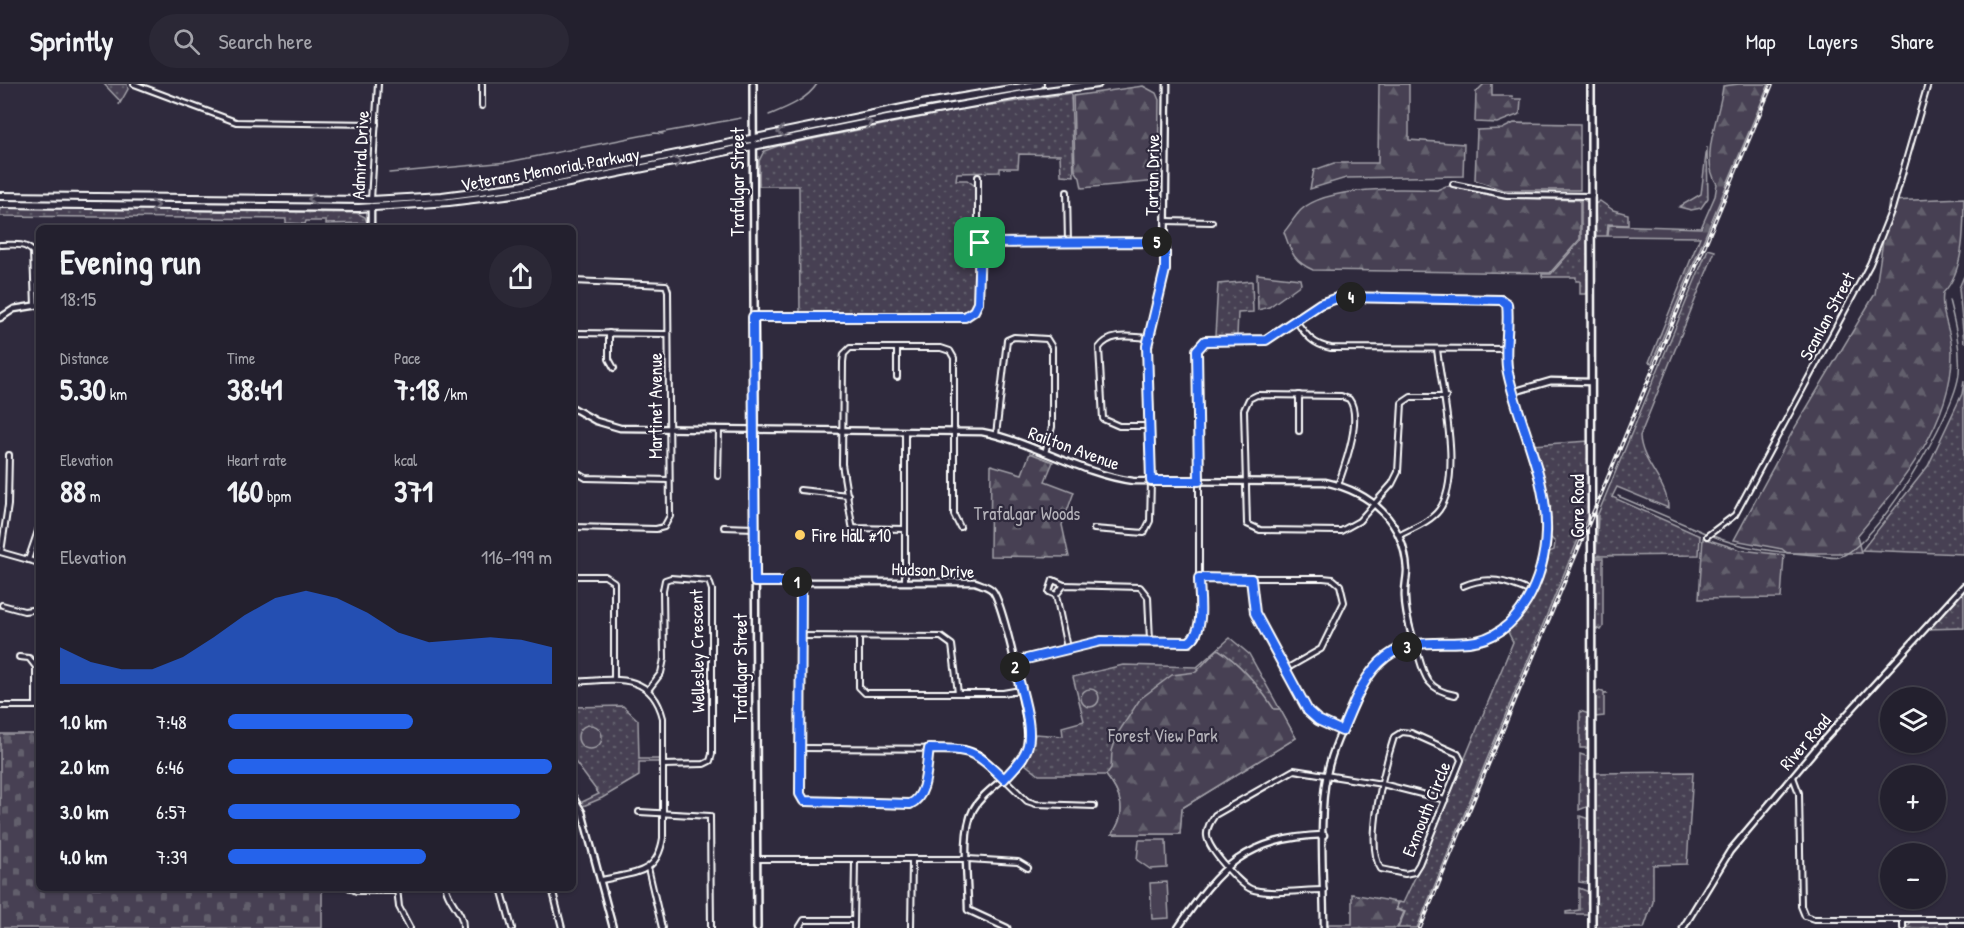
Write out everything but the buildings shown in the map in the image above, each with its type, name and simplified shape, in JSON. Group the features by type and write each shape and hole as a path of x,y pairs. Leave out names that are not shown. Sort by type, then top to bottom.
{"highway":[{"name":"Veterans Memorial Parkway","path":"0,196 370,204 519,186 927,103 1040,84"},
{"name":"Veterans Memorial Parkway","path":"0,204 449,202 514,194 1024,94 1098,84"}],"main road":[{"name":"Trafalgar Street","path":"753,84 757,928"},
{"name":"Gore Road","path":"1591,84 1592,928"}],"street":[{"path":"134,84 236,122 376,124"},
{"name":"Admiral Drive","path":"371,225 370,204 378,84"},
{"path":"482,84 482,106"},
{"name":"Tartan Drive","path":"1151,481 1149,338 1165,270 1167,84"},
{"name":"Scanlan Street","path":"1707,536 1734,515 1739,508 1856,292 1892,209 1928,84"},
{"path":"753,317 965,317 974,311 978,303 980,243 978,177"},
{"path":"1453,184 1507,195 1592,196"},
{"path":"1067,192 1068,243"},
{"path":"1164,221 1212,222"},
{"path":"980,243 1165,242"},
{"path":"0,245 19,244 30,248 33,252 36,292"},
{"name":"Martinet Avenue","path":"576,281 666,285 668,291 670,516 664,528 576,527"},
{"path":"1014,662 1101,641 1189,642 1196,637 1199,628 1200,345 1205,341 1266,340 1320,304 1340,297 1501,300 1507,304 1507,370 1546,510 1544,556 1531,592 1514,620 1487,638 1469,642 1414,643 1387,656 1370,673 1342,731 1327,774 1324,835 1324,928"},
{"path":"0,318 14,309 36,305"},
{"path":"1296,321 1309,338 1319,346 1507,349"},
{"path":"576,333 668,334"},
{"path":"609,333 609,359 614,368"},
{"path":"996,435 1006,340 1014,337 1047,339 1052,347 1052,427 1045,453"},
{"path":"1149,338 1112,337 1099,348 1103,419 1119,426 1149,426"},
{"path":"905,529 853,528 842,464 844,354 850,348 941,348 950,351 954,358 954,516 960,527"},
{"path":"897,348 897,377"},
{"path":"1400,535 1430,519 1446,498 1450,482 1446,397 1437,349"},
{"path":"1513,392 1551,381 1591,382"},
{"path":"1338,485 1352,440 1353,404 1341,396 1257,395 1249,399 1244,410 1247,524 1260,530 1341,531 1359,521 1376,504 1398,472 1402,403 1411,397 1446,397"},
{"path":"1299,395 1299,430"},
{"name":"Railton Avenue","path":"576,409 608,425 669,429 954,432 996,435 1108,478 1151,481 1325,482 1338,485 1376,504 1400,535 1407,572 1406,617 1414,643"},
{"path":"718,476 719,430"},
{"path":"905,582 906,432"},
{"path":"9,455 8,505 0,552 36,562"},
{"path":"576,472 586,478 669,480"},
{"path":"1094,529 1144,533 1150,521 1151,481"},
{"path":"800,490 848,495"},
{"path":"724,527 754,528"},
{"path":"28,560 36,537"},
{"path":"576,576 604,576 614,582 614,680"},
{"name":"Wellesley Crescent","path":"648,690 661,673 664,659 663,590 665,580 670,578 709,581 712,590 712,754 710,761 704,764 663,765"},
{"path":"1199,578 1333,579 1344,593 1344,602 1321,649 1286,669"},
{"path":"1251,579 1255,613 1308,711 1318,720 1342,731"},
{"path":"1463,586 1477,580 1493,579 1531,592"},
{"path":"1067,648 1056,596 1050,592 1053,580 1064,585 1140,587 1148,597 1150,641"},
{"name":"Hudson Drive","path":"755,582 975,582 992,590 999,601 1014,662 1029,731 1028,746 1021,759 1004,779 979,801 972,811 967,832 968,909 1005,928"},
{"path":"801,582 800,794 804,801 910,804 920,797 929,749"},
{"path":"1056,596 1064,585"},
{"name":"River Road","path":"1683,928 1730,851 1964,586"},
{"path":"2,605 24,611 36,609"},
{"path":"801,636 934,637 948,640 952,645 958,693"},
{"path":"859,637 857,675 859,687 865,693 1004,693 1020,690"},
{"path":"1414,643 1428,683 1440,692 1455,695"},
{"path":"19,657 33,660 36,667"},
{"path":"576,681 633,681 648,690 660,705 663,718 663,814 660,854 648,868 602,880"},
{"path":"0,706 36,706"},
{"name":"Exmouth Circle","path":"1402,732 1411,733 1458,754 1461,760 1414,872 1405,874 1381,869 1375,861 1376,816 1382,784 1394,737 1402,732"},
{"path":"801,748 929,749 972,752 980,755 1026,801 1036,804 1094,806"},
{"path":"1324,890 1252,890 1242,885 1211,848 1207,835 1209,825 1215,815 1294,770 1382,784 1445,800"},
{"path":"1793,777 1799,793 1801,906 1805,916 1814,920 1964,919"},
{"path":"576,802 582,812 602,880 613,928"},
{"path":"639,813 706,814 710,816 711,928"},
{"path":"1178,928 1200,896 1228,866 1241,856 1274,841 1292,836 1324,835"},
{"path":"757,859 968,859 1018,862 1028,868"},
{"path":"854,928 855,860"},
{"path":"911,928 912,860"},
{"path":"648,868 662,928"},
{"path":"396,891 403,917 410,928"},
{"path":"446,891 463,920 463,928"},
{"path":"502,891 512,928"},
{"path":"553,891 562,928"},
{"path":"1903,919 1903,928"},
{"path":"799,928 804,920 854,920"}],"green space":[{"path":"104,84 127,84 128,89 119,105 120,101"},
{"path":"1379,84 1409,84 1409,140 1464,144 1463,176 1346,178 1310,189 1314,170 1334,163 1378,163"},
{"path":"1484,84 1492,84 1492,96 1512,96 1513,99 1521,99 1520,114 1497,123 1475,122 1476,92"},
{"path":"1769,84 1652,363 1649,362 1700,237 1608,236 1609,225 1701,228 1715,196 1717,184 1712,173 1710,149 1723,86"},
{"path":"1143,86 1156,93 1159,100 1158,181 1082,188 1075,170 1073,96"},
{"path":"1071,93 1074,176 1061,175 1060,155 1019,154 1018,168 1000,168 1000,172 957,173 956,180 967,180 975,186 976,300 970,309 955,314 800,313 799,186 759,186 759,161 764,151 778,146 958,110"},
{"path":"1514,123 1580,124 1580,190 1503,190 1475,180 1477,130 1502,129"},
{"path":"1707,147 1708,198 1701,208 1691,210 1679,207 1701,194"},
{"path":"1446,186 1460,187 1504,198 1580,200 1580,239 1550,273 1313,270 1297,259 1284,232 1301,210 1328,196 1366,190 1437,190"},
{"path":"1581,198 1589,203 1589,288 1586,294 1580,294 1580,281 1576,281 1576,277 1542,277 1542,274 1551,274 1581,240"},
{"path":"1964,198 1963,236 1959,262 1950,284 1943,293 1943,309 1952,352 1950,378 1944,404 1934,428 1906,474 1857,536 1861,553 1787,553 1782,549 1734,540 1794,429 1875,294 1889,201"},
{"path":"1600,201 1613,210 1628,214 1628,225 1608,224 1607,236 1596,236 1595,204"},
{"path":"0,208 357,213 365,217 368,225 364,223 326,224 326,221 306,221 305,224 286,223 286,219 0,216"},
{"path":"1708,249 1715,251 1640,436 1645,455 1664,490 1668,508 1617,487 1612,497 1700,536 1699,555 1596,556 1598,514"},
{"path":"1257,274 1300,279 1301,284 1269,307 1258,310"},
{"path":"1964,276 1964,343 1959,288"},
{"path":"1252,281 1253,312 1238,313 1237,336 1215,336 1218,284"},
{"path":"1964,381 1964,554 1862,550 1928,466 1962,394"},
{"path":"1589,441 1590,511 1417,928 1398,928 1405,912 1397,909 1398,902 1403,903 1419,869 1513,642 1507,630 1528,604 1538,585 1547,553 1554,550 1555,542 1549,536 1548,506 1532,445"},
{"name":"Trafalgar Woods","path":"1030,453 1053,462 1045,481 1074,492 1062,525 1069,557 990,556 991,465 1022,474"},
{"path":"1703,538 1741,550 1784,555 1781,598 1699,599"},
{"path":"1596,558 1603,558 1603,627 1601,630 1595,628"},
{"path":"1964,589 1964,628 1927,629"},
{"name":"Forest View Park","path":"1230,638 1249,654 1296,738 1182,808 1180,834 1112,834 1120,819 1121,804 1116,789 1106,775 1039,775 1025,764 1035,734 1063,736 1062,727 1084,721 1073,677 1123,665 1197,667"},
{"name":"Forest View Park","path":"1218,649 1249,676 1274,709 1280,709 1296,738 1182,808 1180,834 1112,834 1120,819 1121,804 1116,789 1106,775 1111,768 1112,751 1118,733 1140,699 1172,675 1196,672"},
{"path":"1086,689 1094,689 1099,694 1097,705 1086,707 1081,702 1081,694"},
{"path":"1600,691 1608,694 1604,694 1604,716 1595,717 1595,694"},
{"path":"623,706 638,720 639,759 661,759 661,762 639,762 639,776 602,798 583,806 580,803 599,794 576,763 576,707"},
{"path":"1580,711 1589,714 1588,748 1580,748"},
{"path":"590,725 599,728 602,737 599,746 590,749 581,746 578,737 581,728"},
{"path":"0,734 36,734 36,891 322,891 322,928 0,928"},
{"path":"1580,754 1589,757 1589,806 1579,810"},
{"path":"1693,772 1687,864 1653,865 1653,902 1644,928 1595,928 1595,773"},
{"path":"1580,816 1589,819 1589,879 1586,883 1579,882"},
{"path":"1139,840 1166,840 1167,868 1150,869 1137,860"},
{"path":"1167,882 1169,918 1152,919 1150,883"},
{"path":"1579,888 1589,892 1589,914 1566,914 1566,912 1579,910"},
{"path":"1352,894 1397,902 1396,910 1404,912 1397,928 1327,928 1329,924 1352,924"},
{"path":"1946,921 1949,928 1906,928 1911,922"}],"waterway":[{"path":"769,115 802,99 817,84"},
{"path":"659,133 741,118"},
{"path":"389,173 508,162 655,133 663,134"},
{"path":"1713,536 1751,547 1830,558 1839,557 1855,548 1873,530 1912,476 1944,417 1954,392 1959,373 1959,354 1949,300"},
{"path":"1618,496 1705,533"}],"railway":[{"path":"1420,928 1772,84"}],"place":[{"name":"Fire Hall #10","path":"800,535"}],"route":[{"path":"1165,242 1165,270 1147,346 1151,481 1199,481 1197,350 1205,341 1266,340 1331,298 1501,300 1507,304 1507,370 1546,510 1544,556 1538,579 1524,606 1514,620 1487,638 1469,642 1414,643 1387,656 1370,673 1342,731 1318,720 1308,711 1255,613 1252,606 1251,579 1199,578 1199,628 1196,637 1189,642 1101,641 1014,662 1029,731 1028,746 1021,759 1004,779 980,755 964,749 929,749 920,797 910,804 804,801 800,794 801,582 755,582 753,317 965,317 974,311 978,303 980,243 1165,242"}]}
